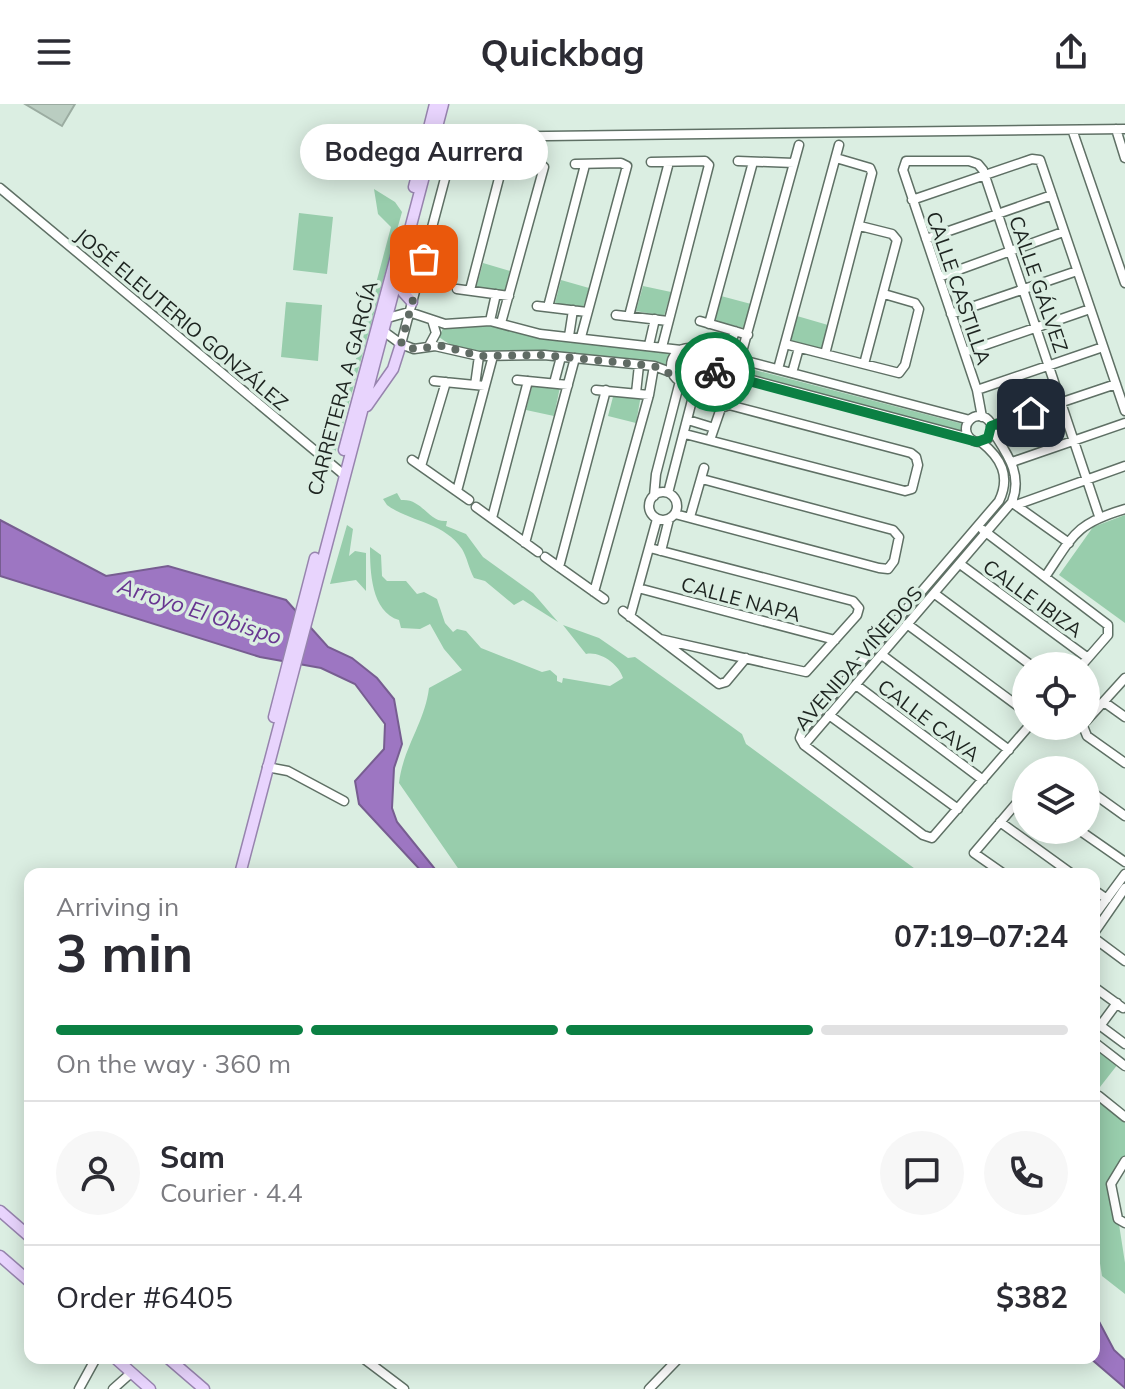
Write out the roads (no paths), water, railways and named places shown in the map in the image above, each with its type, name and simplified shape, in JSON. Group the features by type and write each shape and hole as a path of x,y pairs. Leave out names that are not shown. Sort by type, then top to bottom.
{"main road":[{"name":"CARRETERA A GARCÍA","path":"290,669 341,472 411,225 432,132 435,104"},
{"name":"CARRETERA A GARCÍA","path":"362,415 382,324 432,132 443,104"},
{"path":"411,225 413,244 403,292 411,307"},
{"path":"341,472 362,415 393,369 401,344"},
{"path":"242,868 290,669"},
{"path":"235,868 290,669"},
{"path":"0,1211 24,1232"},
{"path":"0,1256 24,1277"},
{"path":"124,1364 150,1389"},
{"path":"176,1364 204,1389"}],"street":[{"path":"432,132 456,137 1073,132 1120,129 1125,158"},
{"path":"1073,132 1125,283"},
{"path":"401,344 456,137"},
{"path":"740,359 799,145"},
{"path":"778,369 839,145"},
{"path":"825,354 872,170 836,158"},
{"path":"912,200 1035,159 1043,165 1125,411"},
{"path":"651,162 705,161 709,165 662,347"},
{"path":"738,161 794,163"},
{"name":"CALLE CASTILLA","path":"969,161 909,161 903,164 903,170 965,352 982,417"},
{"name":"CALLE GÁLVEZ","path":"969,161 978,164 985,176 1099,516"},
{"path":"489,163 538,162 544,167 501,323"},
{"path":"629,316 669,162"},
{"path":"748,335 704,323 753,162"},
{"path":"470,290 503,163"},
{"path":"575,164 621,163 627,166 581,337"},
{"path":"548,307 585,165"},
{"name":"JOSÉ ELEUTERIO GONZÁLEZ","path":"0,188 341,472"},
{"path":"926,239 1052,195"},
{"path":"860,226 896,238 864,364"},
{"path":"939,277 1063,232"},
{"path":"951,314 1077,271"},
{"path":"457,289 509,296"},
{"path":"490,321 496,294"},
{"path":"785,344 897,373 905,365 919,307 884,294"},
{"path":"537,306 587,312"},
{"path":"411,307 382,324 401,344 414,349 442,346 479,356 561,357 654,366 673,373 680,381 697,381"},
{"path":"411,307 445,324 490,321 531,332 681,350 691,348 970,420 982,417 1012,462 1016,483 1014,503"},
{"path":"965,352 1090,309"},
{"path":"569,336 573,310"},
{"path":"616,315 668,321"},
{"path":"649,345 655,319"},
{"path":"428,346 436,333 432,320"},
{"path":"727,356 735,331"},
{"path":"603,361 605,340"},
{"path":"977,390 1103,347"},
{"path":"792,373 799,348"},
{"path":"673,373 673,358 681,350"},
{"path":"668,493 697,381 706,371 705,359 700,352"},
{"path":"475,385 479,356"},
{"path":"457,491 493,356"},
{"path":"554,383 561,357"},
{"path":"525,543 575,358"},
{"path":"636,393 639,365"},
{"path":"594,592 649,395 654,366"},
{"path":"706,371 981,442 988,438 992,428 1116,384"},
{"path":"517,380 568,385"},
{"path":"434,381 485,386"},
{"path":"492,518 528,381"},
{"path":"680,381 649,507 657,519 638,588 626,614 719,684 726,682 746,658"},
{"path":"421,466 446,382"},
{"path":"824,399 830,390 829,383"},
{"path":"559,567 605,390 649,395"},
{"path":"888,417 884,407 891,400"},
{"path":"685,434 905,491 912,489 918,465 911,453 729,405 721,408 710,440"},
{"path":"688,420 714,428"},
{"path":"970,420 966,431 970,438"},
{"path":"1012,462 1125,423"},
{"name":"AVENIDA VIÑEDOS","path":"981,442 1002,465 1005,479 999,501 982,530 960,564 804,745 800,738 803,730 899,619 982,530 1014,503"},
{"path":"663,445 681,449"},
{"path":"412,460 604,599"},
{"path":"1014,503 1125,466"},
{"path":"691,513 704,468"},
{"path":"657,519 674,513 691,513 879,568 888,569 894,561 899,537 893,530 702,479"},
{"path":"654,496 668,493 675,498 674,513 661,551"},
{"path":"1014,503 1069,543"},
{"path":"1045,577 1086,523 1125,509"},
{"path":"982,530 1106,623 1110,628 1108,635 1093,652"},
{"path":"650,548 853,601 859,608 806,672 660,639"},
{"name":"CALLE IBIZA","path":"960,564 1080,652"},
{"name":"CALLE NAPA","path":"638,588 835,640"},
{"path":"935,594 1013,652"},
{"path":"899,619 1012,702"},
{"path":"882,655 1009,750"},
{"path":"1100,707 1125,678"},
{"name":"CALLE CAVA","path":"856,685 983,780"},
{"path":"1104,702 1125,717"},
{"path":"829,715 958,809"},
{"path":"804,745 929,838 936,835 1017,740"},
{"path":"1099,740 1125,763"},
{"path":"267,767 288,771 344,801"},
{"path":"1100,798 1125,816"},
{"path":"995,868 974,853 1012,809"},
{"path":"1000,822 1064,868"},
{"path":"1099,844 1125,862"},
{"path":"1100,922 1125,874"},
{"path":"1100,910 1125,888"},
{"path":"1100,894 1125,911"},
{"path":"1100,940 1125,961"},
{"path":"1100,991 1120,1006 1100,1022"},
{"path":"1100,1026 1125,1044"},
{"path":"1100,1047 1125,1066"},
{"path":"1100,1097 1125,1117"},
{"path":"1125,1161 1111,1184 1118,1217 1125,1223"},
{"path":"79,1389 93,1364"},
{"path":"371,1364 404,1389"},
{"path":"649,1389 673,1364"},
{"path":"113,1389 130,1371"}],"water":[{"name":"Arroyo El Obispo","path":"0,520 106,576 168,566 286,600 328,647 352,658 377,678 394,699 402,744 394,768 392,808 397,822 434,868 418,868 359,804 355,781 384,749 385,724 355,684 321,668 260,657 0,576"},
{"path":"1100,1323 1114,1350 1125,1360 1125,1388 1097,1364 1100,1364"}],"place":[{"name":"Bodega Aurrera","path":"424,259"}]}
